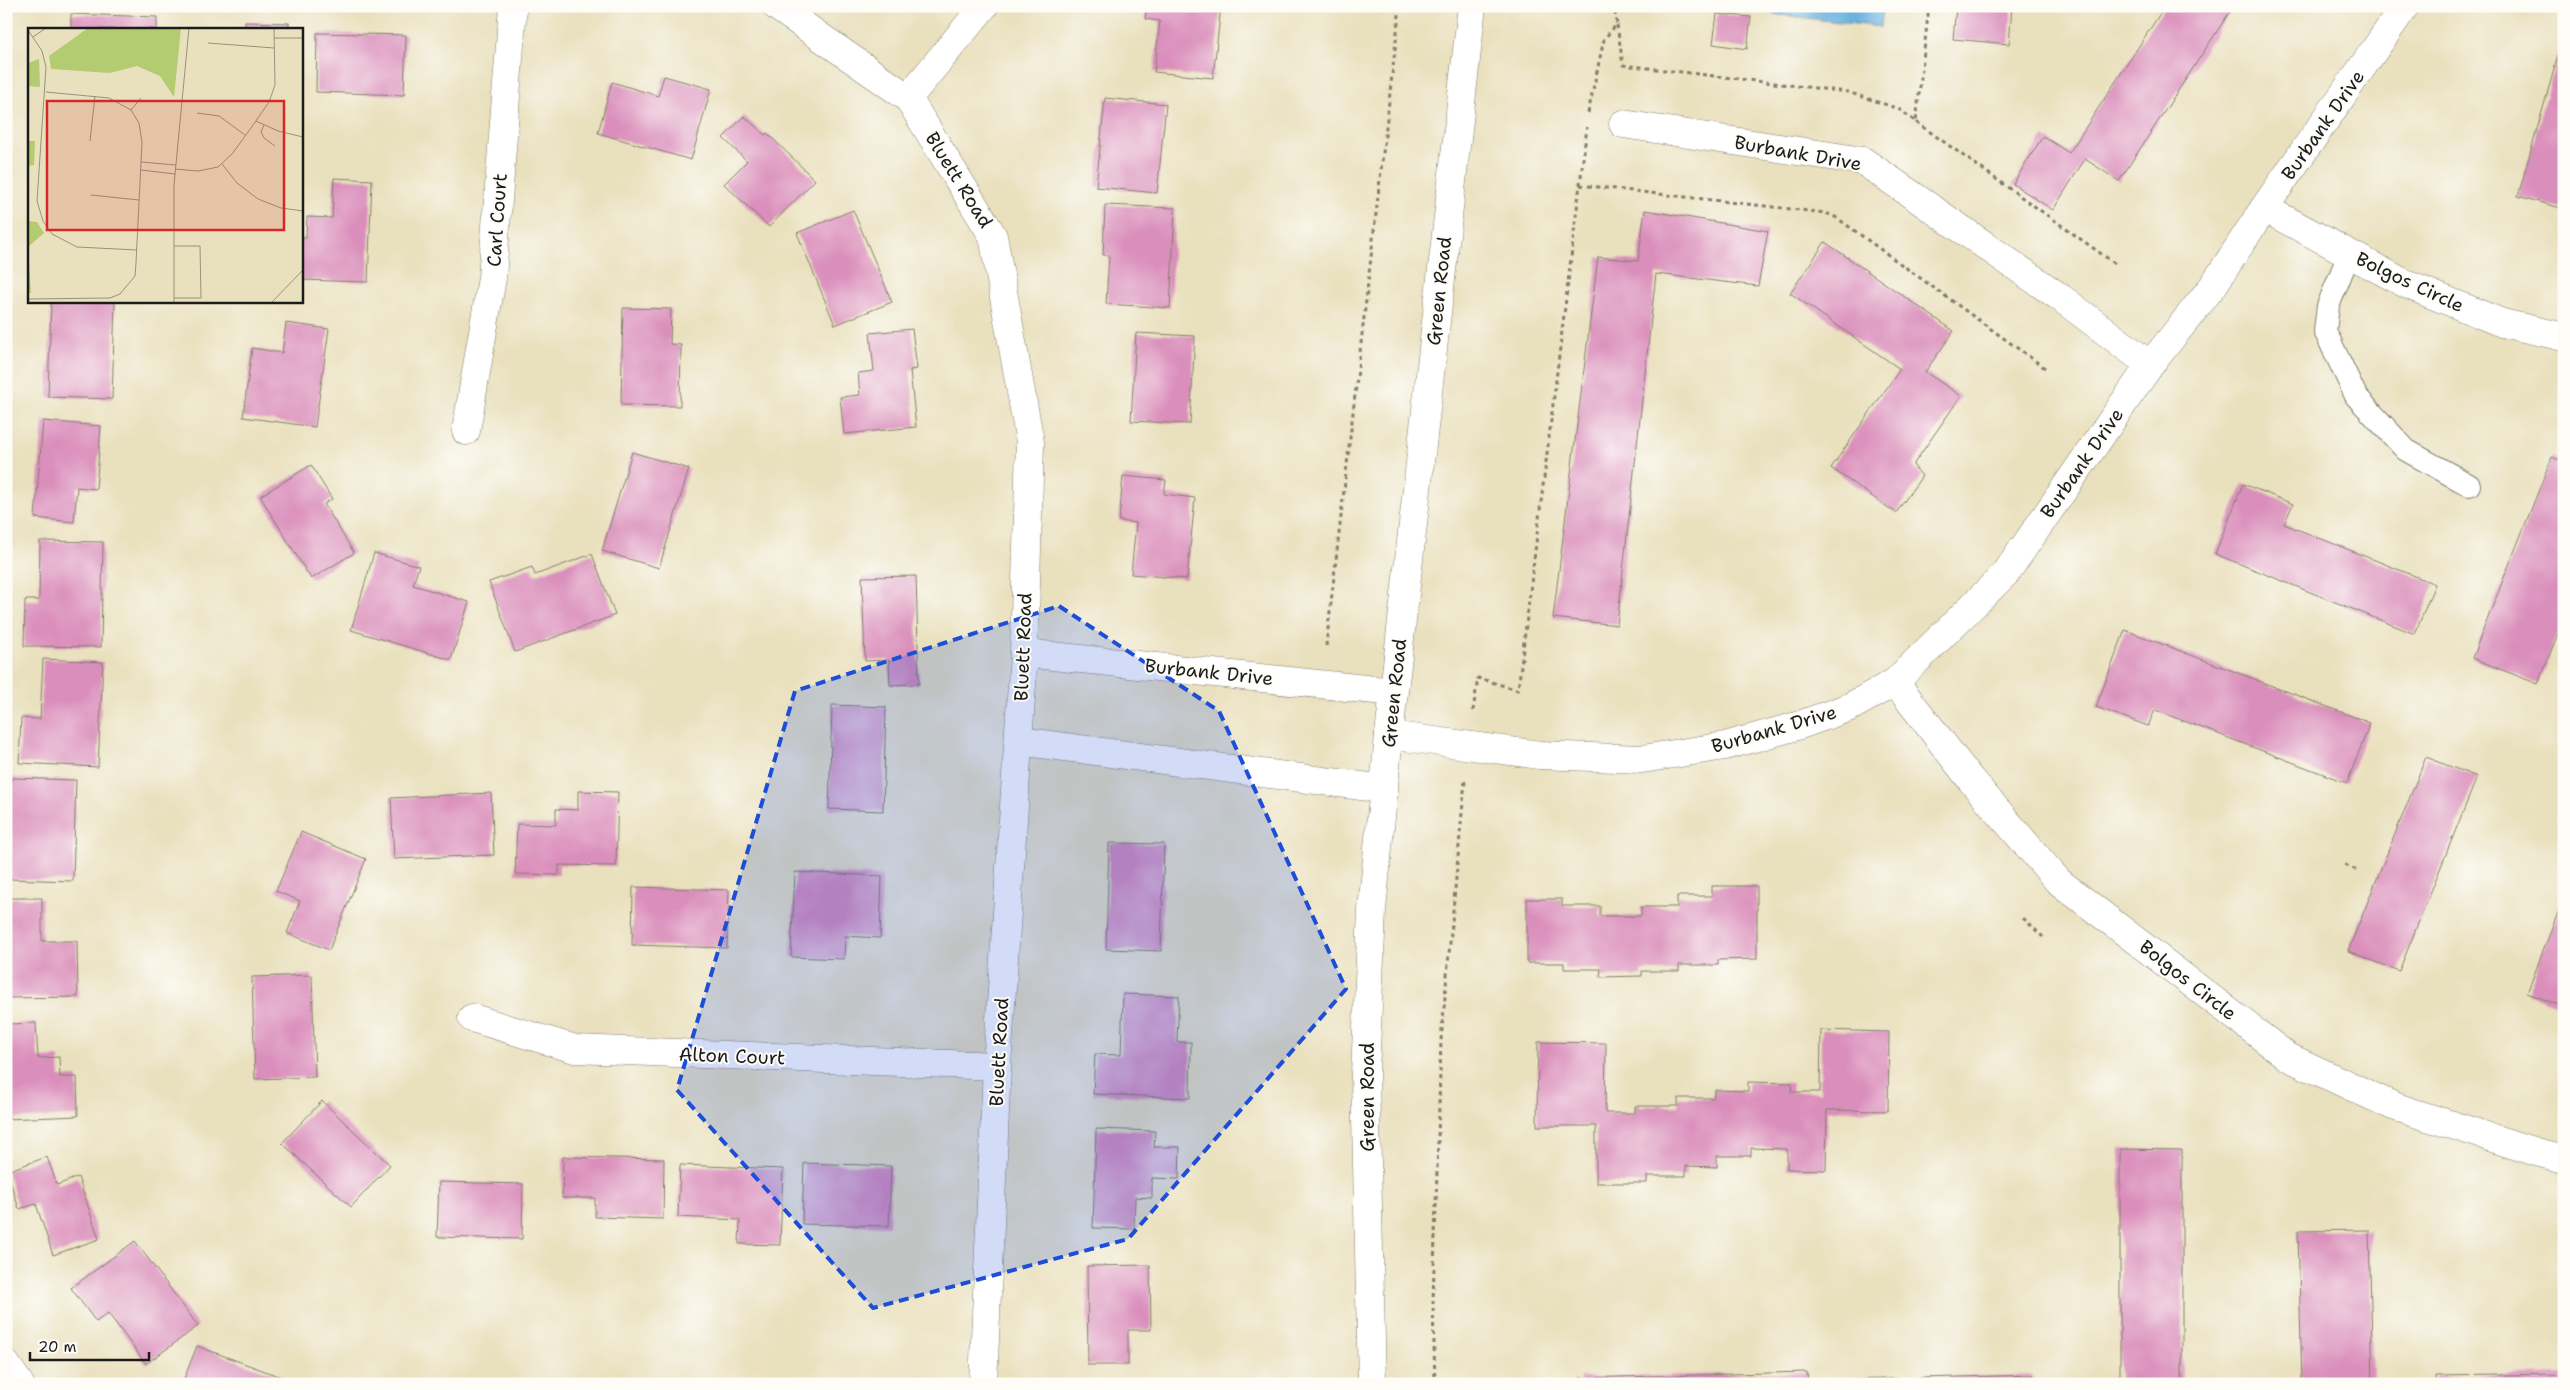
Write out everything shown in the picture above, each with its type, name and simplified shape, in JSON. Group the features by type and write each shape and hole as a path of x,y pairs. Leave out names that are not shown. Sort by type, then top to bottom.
{"street":[{"name":"Carl Court","path":"466,432 492,278 513,6"},
{"name":"Bluett Road","path":"776,6 908,98 993,236 1030,442 1024,653 997,1066 983,1384"},
{"path":"908,98 984,6"},
{"name":"Green Road","path":"1372,1384 1365,1075 1372,910 1389,735 1472,6"},
{"name":"Burbank Drive","path":"1389,735 1540,755 1642,759 1725,746 1798,726 1850,707 1895,682 2006,572 2150,365 2213,286 2264,208 2406,6"},
{"name":"Burbank Drive","path":"1624,124 1863,160 2061,298 2150,365"},
{"name":"Bolgos Circle","path":"2264,208 2406,284 2502,323 2564,337"},
{"name":"Burbank Drive","path":"1024,653 1394,692"},
{"name":"Bolgos Circle","path":"1895,682 1971,780 2058,880 2288,1057 2393,1106 2536,1152 2564,1158"},
{"path":"1019,742 1384,789"},
{"name":"Alton Court","path":"472,1018 575,1049 997,1066"},
{"path":"6,1364 20,1384"}],"lane":[{"path":"2349,254 2328,306 2326,331 2356,396 2406,450 2470,485"}],"path":[{"path":"1326,646 1400,6"},
{"path":"1614,6 1623,64 1848,92 1899,109 2117,264"},
{"path":"1916,122 1929,6"},
{"path":"1473,712 1478,678 1518,690 1590,104 1604,39 1617,24"},
{"path":"1580,185 1826,213 1837,218 2045,368"},
{"path":"1435,1384 1433,1302 1441,1040 1465,780"},
{"path":"2345,865 2357,870"},
{"path":"2023,918 2043,937"}],"highlighted area":[{"path":"1059,606 1219,711 1346,989 1128,1239 873,1308 677,1090 795,691"}],"water":[{"path":"1773,6 1883,6 1881,27 1772,14"}],"building":[{"path":"1147,6 1221,6 1213,78 1154,72 1160,21 1145,19"},
{"path":"1956,6 2012,6 2009,44 1953,39"},
{"path":"2165,6 2226,6 2231,10 2119,181 2085,159 2053,210 2013,184 2043,136 2069,153"},
{"path":"71,14 157,17 157,28 71,28"},
{"path":"1717,14 1751,17 1747,49 1713,44"},
{"path":"245,22 289,23 289,28 245,28"},
{"path":"317,33 406,35 404,95 316,92"},
{"path":"2564,38 2564,209 2518,196"},
{"path":"664,76 711,89 691,160 598,133 612,82 658,96"},
{"path":"1105,98 1166,104 1157,193 1096,187"},
{"path":"744,116 765,135 767,133 815,180 769,227 724,184 747,161 723,138"},
{"path":"334,178 372,180 368,282 302,280 302,238 306,238 307,217 332,218"},
{"path":"1105,205 1175,208 1170,308 1106,304 1109,255 1103,255"},
{"path":"853,210 892,302 835,325 797,233"},
{"path":"1645,210 1768,231 1758,286 1656,274 1617,625 1553,618 1598,257 1638,261"},
{"path":"1825,242 1954,331 1925,372 1961,396 1913,465 1922,476 1896,513 1831,468 1900,369 1790,293"},
{"path":"51,302 115,302 112,399 48,397"},
{"path":"623,308 671,309 670,344 681,345 680,406 621,405"},
{"path":"286,323 329,329 315,427 243,417 252,348 282,353"},
{"path":"912,329 917,369 910,370 916,427 844,434 840,397 860,395 858,373 874,371 870,333"},
{"path":"1136,333 1195,336 1190,424 1131,421"},
{"path":"43,421 101,426 96,489 77,487 74,522 35,518"},
{"path":"632,452 689,469 659,568 602,551"},
{"path":"2552,457 2564,462 2564,618 2538,684 2472,658"},
{"path":"311,465 332,499 324,504 354,553 311,579 260,496"},
{"path":"1123,476 1166,480 1164,494 1195,498 1187,579 1131,574 1136,523 1119,521"},
{"path":"2243,484 2293,504 2284,524 2435,584 2415,634 2215,554"},
{"path":"40,541 103,542 101,647 24,646 25,600 39,600"},
{"path":"374,553 419,566 413,585 469,602 451,660 351,630"},
{"path":"592,554 615,615 515,652 489,582 532,567 535,575"},
{"path":"916,576 919,684 890,685 889,660 865,661 862,577"},
{"path":"2125,630 2370,723 2347,783 2155,710 2148,726 2096,707"},
{"path":"43,659 103,662 98,767 19,763 21,718 40,719"},
{"path":"832,705 886,707 883,811 829,809"},
{"path":"2426,757 2477,777 2399,971 2348,951"},
{"path":"11,778 76,780 73,881 8,879"},
{"path":"578,791 618,792 616,866 559,865 559,875 515,874 517,824 556,825 556,809 578,810"},
{"path":"491,793 494,855 394,859 391,798"},
{"path":"301,832 366,859 329,950 287,933 300,901 276,891"},
{"path":"1109,843 1164,844 1161,951 1106,949"},
{"path":"795,872 882,876 880,938 845,936 844,959 791,957"},
{"path":"1712,886 1757,886 1757,959 1718,960 1718,965 1679,965 1679,971 1642,971 1642,976 1600,977 1601,969 1564,969 1564,963 1527,963 1527,899 1562,899 1562,906 1600,906 1600,916 1641,916 1641,907 1677,907 1677,896 1712,896"},
{"path":"633,887 729,890 727,948 632,945"},
{"path":"2564,897 2564,1007 2527,993"},
{"path":"6,898 42,898 42,941 77,941 78,997 7,998"},
{"path":"312,975 315,1077 255,1079 252,977"},
{"path":"1123,994 1179,996 1177,1042 1191,1042 1190,1098 1093,1094 1095,1054 1121,1055"},
{"path":"36,1023 38,1058 59,1057 60,1077 77,1077 78,1116 6,1119 6,1024"},
{"path":"1821,1030 1889,1032 1888,1111 1827,1110 1826,1170 1787,1169 1787,1149 1751,1148 1751,1156 1717,1156 1717,1167 1686,1166 1686,1176 1647,1176 1647,1183 1596,1183 1596,1126 1537,1126 1538,1042 1606,1043 1605,1113 1635,1113 1635,1106 1678,1106 1678,1098 1713,1098 1715,1090 1748,1091 1748,1082 1792,1083 1791,1092 1820,1092"},
{"path":"322,1101 390,1165 351,1207 282,1143"},
{"path":"1096,1129 1155,1131 1154,1147 1180,1147 1179,1179 1152,1178 1152,1198 1135,1197 1134,1229 1093,1228"},
{"path":"2120,1149 2182,1150 2182,1384 2120,1384"},
{"path":"47,1157 57,1185 78,1177 99,1239 53,1255 36,1204 19,1209 7,1171"},
{"path":"563,1157 664,1159 663,1219 595,1217 595,1198 562,1198"},
{"path":"804,1163 891,1166 889,1226 802,1224"},
{"path":"680,1165 783,1169 780,1245 739,1244 740,1220 678,1217"},
{"path":"439,1182 523,1184 522,1239 437,1237"},
{"path":"2369,1230 2373,1384 2302,1384 2298,1231"},
{"path":"135,1241 198,1326 146,1364 108,1313 96,1322 71,1288"},
{"path":"1150,1265 1151,1330 1128,1330 1128,1365 1088,1365 1087,1266"},
{"path":"197,1346 300,1384 182,1384"},
{"path":"1807,1372 1808,1384 1580,1384 1580,1378"},
{"path":"2564,1374 2564,1384 2436,1384 2436,1376"},
{"path":"2033,1375 2034,1384 1845,1384 1845,1380"}]}
